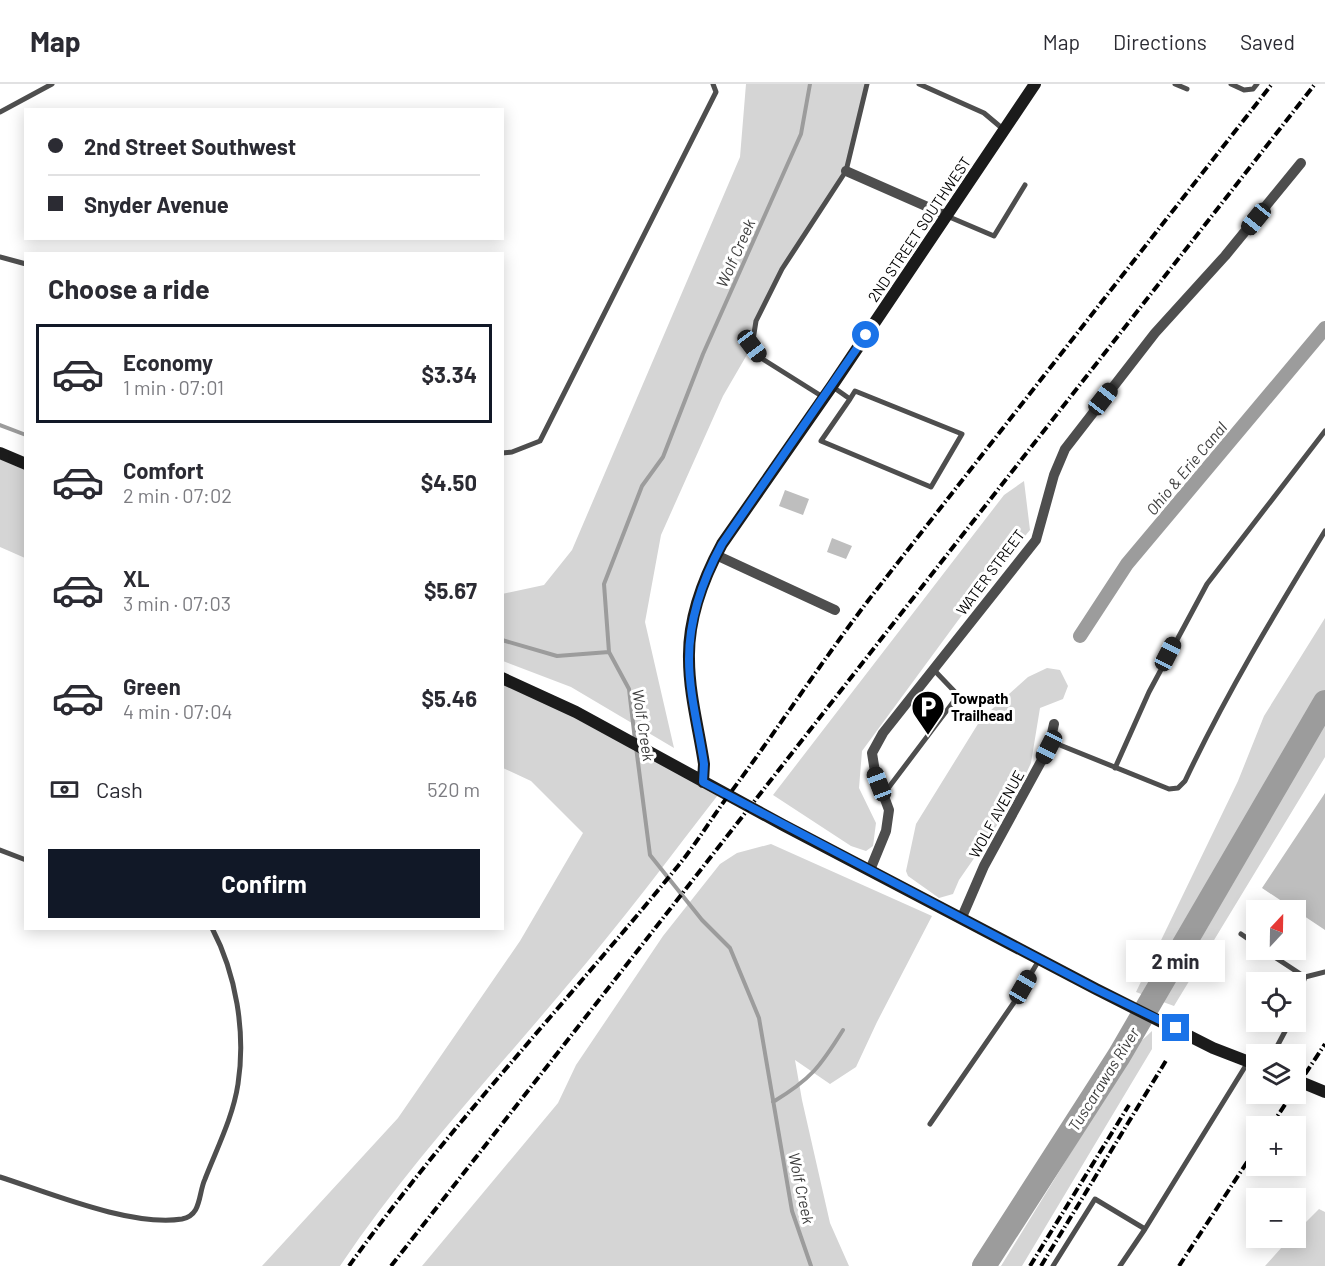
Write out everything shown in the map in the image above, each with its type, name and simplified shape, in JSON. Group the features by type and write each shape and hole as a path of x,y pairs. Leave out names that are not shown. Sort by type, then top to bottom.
{"main road":[{"name":"2ND STREET SOUTHWEST","path":"703,782 704,764 689,659 692,622 708,569 1035,84"},
{"path":"0,453 24,463"},
{"path":"504,679 557,702 703,782 1096,989 1213,1048 1246,1060"},
{"path":"1306,1084 1325,1092"}],"street":[{"name":"WATER STREET","path":"870,870 886,831 889,810 874,772 872,753 883,733 1036,540 1054,475 1065,449 1155,333 1225,256 1301,164"},
{"path":"846,171 946,215"},
{"path":"716,555 835,610"},
{"name":"WOLF AVENUE","path":"962,917 984,866 1037,770 1050,741 1054,724"}],"lane":[{"path":"0,112 52,84"},
{"path":"504,453 540,441 716,92 713,84"},
{"path":"824,398 761,358 752,346 756,321 782,269 846,171 867,84"},
{"path":"919,84 984,113 1004,130"},
{"path":"1175,84 1187,89"},
{"path":"1231,84 1244,90 1253,89 1257,84"},
{"path":"946,215 994,236 1025,186"},
{"path":"0,257 24,263"},
{"path":"832,386 850,399"},
{"path":"855,391 962,434 932,487 821,441 850,399 855,391"},
{"path":"1115,768 1149,692 1207,584 1325,431"},
{"path":"1050,741 1169,789 1178,788 1185,781 1213,722 1255,644 1325,531"},
{"path":"883,795 954,701 955,692 934,670"},
{"path":"0,850 24,859"},
{"path":"0,1177 128,1217 182,1219 193,1214 198,1206 202,1185 227,1125 238,1086 241,1058 232,977 213,930"},
{"path":"1241,934 1246,937"},
{"path":"930,1124 1015,1001 1040,958"},
{"path":"1279,960 1297,972"},
{"path":"1306,977 1325,972"},
{"path":"1120,1266 1246,1074"},
{"path":"1053,1266 1095,1199 1145,1229"}],"shaded area":[{"path":"746,84 865,84 846,171 782,269 761,309 752,346 723,396 661,535 645,622 674,748 571,687 504,661 504,594 544,585 572,550 740,157"},
{"path":"0,453 24,464 24,558 0,547"},
{"path":"1024,481 1030,530 976,596 862,751 859,788 876,823 873,846 866,851 851,846 773,795 1004,495"},
{"path":"1325,618 1325,757 1174,1006 1136,992 1238,781 1264,716"},
{"path":"1047,668 1060,670 1068,686 1063,699 1040,708 1031,763 1013,802 959,880 953,894 939,898 908,876 906,871 916,824 981,719 1028,677"},
{"path":"504,679 721,791 606,939 421,1158 340,1266 262,1266 398,1118 520,941 583,833 531,781 504,768"},
{"path":"771,844 932,916 856,1067 830,1084 795,1060 830,1223 849,1266 422,1266 558,1103 576,1065 663,936 720,864 737,853"},
{"path":"1152,1031 1152,1049 1022,1266 1001,1266 1137,1045"},
{"path":"1319,1209 1325,1212 1325,1266 1265,1266 1281,1248 1306,1248 1306,1222"}],"building":[{"path":"785,490 809,499 803,515 779,506"},
{"path":"832,538 852,546 846,559 827,552"},
{"path":"974,695 984,702 979,708 970,701"},
{"path":"1325,793 1325,930 1306,917 1306,900 1280,900 1262,888"}],"waterway":[{"name":"Wolf Creek","path":"635,740 629,689 609,652 604,584 642,486 663,457 703,354 801,134 810,84"},
{"name":"Ohio & Erie Canal","path":"1080,636 1127,564 1325,328"},
{"path":"0,425 24,434"},
{"path":"504,641 557,656 609,652"},
{"name":"Tuscarawas River","path":"984,1266 1119,1056 1325,702"},
{"name":"Wolf Creek","path":"636,747 650,855 702,920 730,948 759,1018 792,1211 811,1266"},
{"path":"773,1102 814,1071 843,1030"}],"railway":[{"path":"349,1266 469,1113 685,858 874,593 1272,84"},
{"path":"391,1266 1315,84"},
{"path":"1306,1073 1325,1044"},
{"path":"1041,1266 1167,1059"},
{"path":"1278,1116 1285,1104"},
{"path":"1030,1266 1129,1105"},
{"path":"1179,1266 1246,1164"}],"place":[{"name":"Towpath Trailhead","path":"928,736"}],"route":[{"path":"866,335 722,544 708,569 692,622 689,659 692,693 704,764 703,782 1096,989 1176,1028"}]}
